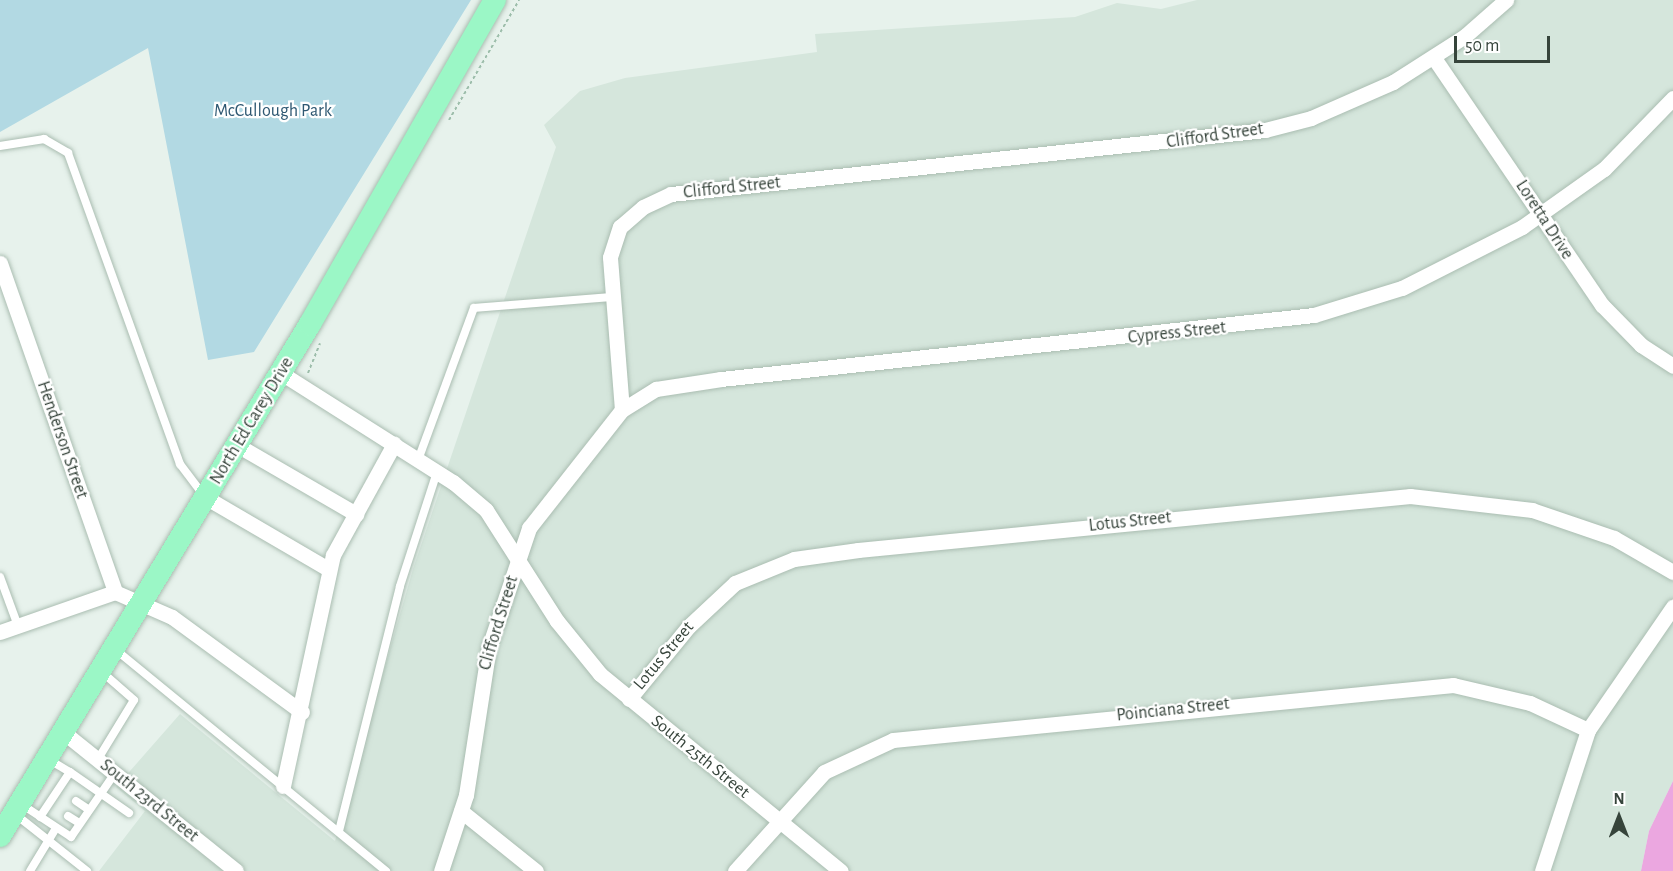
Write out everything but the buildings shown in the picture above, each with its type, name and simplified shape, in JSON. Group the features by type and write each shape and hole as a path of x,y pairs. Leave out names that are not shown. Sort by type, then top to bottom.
{"main road":[{"name":"North Ed Carey Drive","path":"7,824 281,373 404,165 495,0"}],"street":[{"name":"Clifford Street","path":"441,871 461,811 482,680 520,555 535,516 622,410 611,297 610,257 620,227 643,207 671,194 1265,130 1353,101 1434,58 1506,0"},
{"name":"Loretta Drive","path":"1434,58 1602,305 1641,345 1673,366"},
{"name":"Cypress Street","path":"622,410 656,390 721,379 1314,315 1424,279 1542,215 1604,169 1673,98"},
{"name":"Henderson Street","path":"0,263 115,592"},
{"name":"South 25th Street","path":"281,373 437,472 486,510 520,555 570,639 629,699 841,871"},
{"path":"283,786 302,712 328,569 394,444"},
{"path":"237,445 356,514"},
{"name":"Lotus Street","path":"629,699 689,626 735,583 794,559 858,550 1410,496 1532,510 1614,538 1673,572"},
{"path":"205,497 328,569"},
{"path":"0,632 115,592 141,601 245,667 302,712"},
{"path":"1542,871 1588,730 1673,607"},
{"name":"Poinciana Street","path":"735,871 777,819 838,762 893,740 1453,685 1530,703 1588,730"},
{"name":"South 23rd Street","path":"62,731 236,871"},
{"path":"461,811 536,871"}],"lane":[{"path":"0,146 44,139 68,153 180,464 205,497"},
{"path":"418,460 474,308 611,297"},
{"path":"339,831 400,586 437,472"},
{"path":"0,577 18,626"},
{"path":"113,647 386,871"},
{"path":"98,759 134,699 99,670"},
{"path":"46,758 101,791 129,813"},
{"path":"7,824 40,818 53,806 70,772"},
{"path":"40,818 71,837 88,809 115,773"},
{"path":"76,801 88,809"},
{"path":"68,816 79,823"},
{"path":"7,824 50,840 87,871"},
{"path":"30,871 56,828"}],"path":[{"path":"442,130 519,0"}],"shaded area":[{"path":"1197,0 1673,0 1673,781 1649,831 1641,871 99,871 145,811 116,787 180,714 335,841 413,569 556,147 544,125 580,91 625,78 817,52 815,34 1075,17 1117,3 1161,9"},
{"path":"1673,781 1673,871 1641,871 1649,831"}],"green space":[{"name":"McCullough Park","path":"0,0 471,0 254,352 208,360 148,48 0,132"}]}
